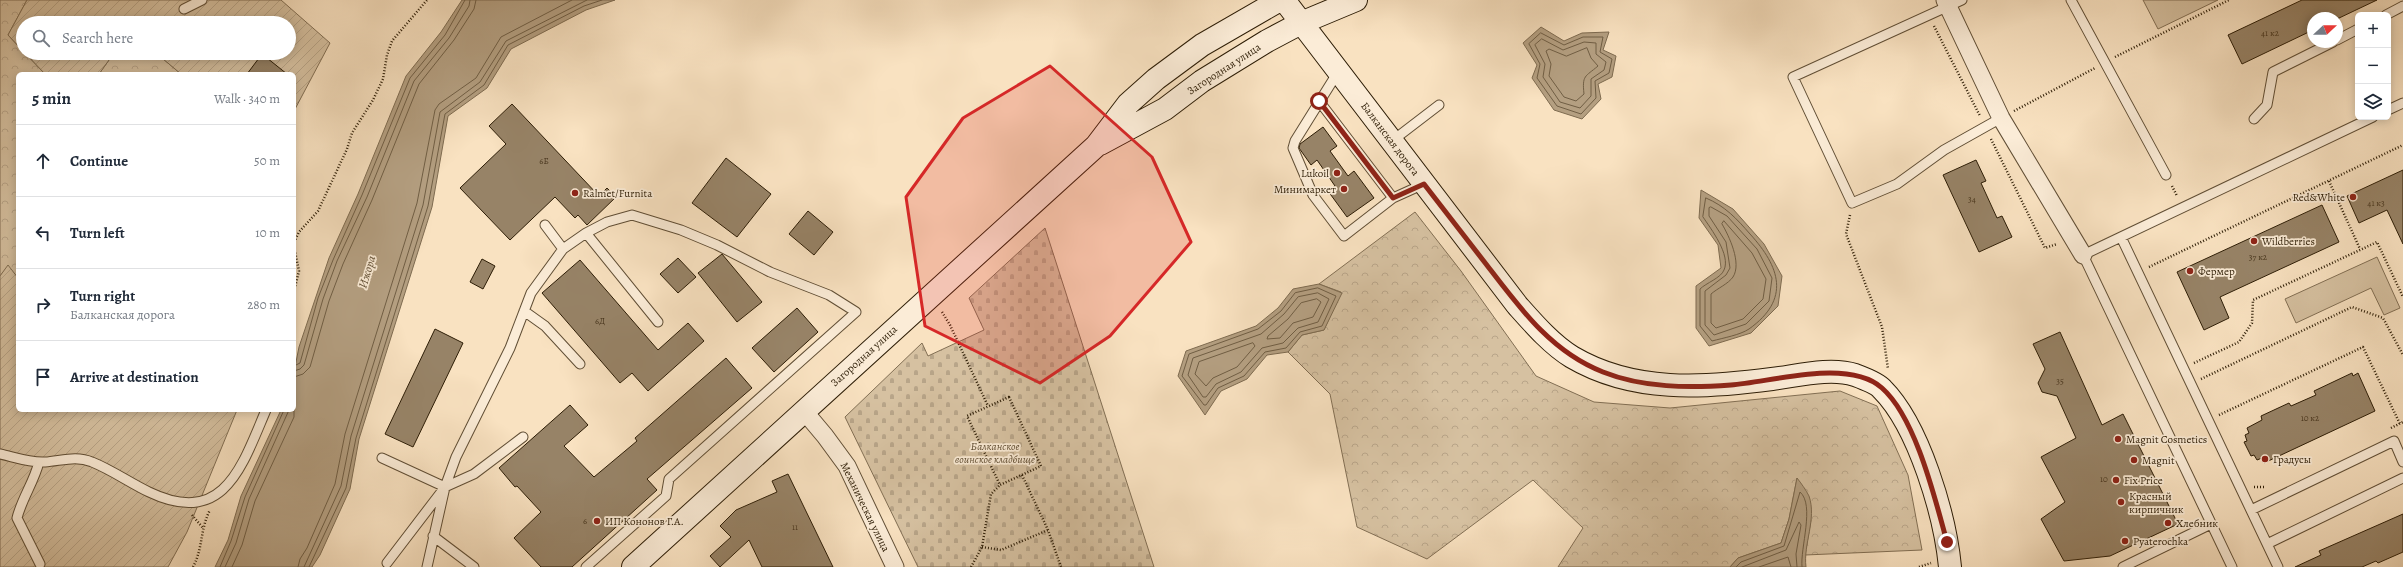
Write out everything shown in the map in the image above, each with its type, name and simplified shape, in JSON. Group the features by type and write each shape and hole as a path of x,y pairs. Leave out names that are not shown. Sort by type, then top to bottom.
{"main road":[{"name":"Загородная улица","path":"633,567 1096,146 1128,104 1156,79 1202,45 1280,0"},
{"name":"Балканская дорога","path":"1284,0 1517,305 1539,330 1571,356 1603,372 1633,381 1679,386 1732,385 1826,372 1854,375 1881,387 1900,409 1915,442 1935,497 1947,542 1950,567"},
{"name":"Загородная улица","path":"1096,146 1165,109 1232,62 1301,23 1356,0"}],"street":[{"path":"1952,2 2001,118 2083,255"},
{"name":"Механическая улица","path":"804,411 847,466 895,567"}],"lane":[{"path":"184,9 202,0"},
{"path":"2071,0 2166,175"},
{"path":"1952,2 1793,77 1852,203 1897,184 1944,150 2001,118"},
{"path":"2391,12 2403,6"},
{"path":"2343,37 2355,31"},
{"path":"2254,119 2267,105 2273,72 2321,48"},
{"path":"1338,72 1294,141 1293,148 1313,195 1344,236 1393,198 1424,184"},
{"path":"1319,101 1393,198"},
{"path":"2391,109 2403,103"},
{"path":"1392,141 1439,105"},
{"path":"2232,567 2083,255 2367,120"},
{"path":"427,567 445,487 456,457 510,348 531,293 564,249 586,233 607,222 632,215 681,230 717,245 770,272 829,295 856,312 669,479 666,496 586,567"},
{"path":"545,225 564,249"},
{"path":"586,233 658,322"},
{"path":"2121,237 2278,567"},
{"path":"524,311 545,326 580,364"},
{"path":"0,454 39,462 78,458 92,462 150,492 176,502 194,502 213,496 229,484 241,468 265,412"},
{"path":"387,563 445,487 474,474 523,437"},
{"path":"2251,510 2394,441 2403,462"},
{"path":"382,458 445,487"},
{"path":"39,462 35,477 22,501 17,518 40,564"},
{"path":"2267,544 2403,478"},
{"path":"2123,567 2211,524"},
{"path":"434,536 474,567"}],"path":[{"path":"296,238 299,232 318,212 347,149 352,134 384,79 387,55 392,41 427,0"},
{"path":"2138,273 2403,145"},
{"path":"2166,175 2183,207"},
{"path":"2329,181 2360,249"},
{"path":"1852,203 1846,234 1882,327 1888,372 1881,387"},
{"path":"2182,368 2239,342 2252,322 2253,300 2377,242 2403,297"},
{"path":"296,257 299,271 296,283"},
{"path":"930,297 946,317 988,406"},
{"path":"2199,380 2352,307 2383,318 2403,355"},
{"path":"2208,420 2363,347 2400,424"},
{"path":"971,567 982,547 991,494 1000,485 1041,466 1009,397 967,416 1000,485"},
{"path":"1022,475 1048,530 1061,567"},
{"path":"194,567 201,549 204,522 229,484"},
{"path":"982,547 1001,550 1048,530"}],"highlighted area":[{"path":"1050,66 1152,157 1191,242 1110,336 1040,383 925,326 906,197 963,118"}],"green space":[{"path":"0,0 27,0 18,16 16,16 16,20 8,35 16,43 16,60 32,60 43,72 16,72 16,276 8,266 0,276"},
{"path":"27,0 281,0 330,43 296,107 296,72 179,72 164,60 296,60 296,16 18,16"},
{"path":"2143,0 2218,0 2158,29"},
{"path":"16,20 16,44 8,35"},
{"path":"32,60 109,60 100,72 43,72"},
{"path":"109,60 164,60 179,72 100,72"},
{"path":"1415,212 1461,271 1536,376 1594,402 1670,408 1840,391 1877,406 1908,475 1922,550 1805,555 1811,520 1797,478 1789,519 1781,543 1738,558 1730,567 1558,567 1583,528 1533,480 1427,559 1357,527 1330,394 1288,352 1302,335 1324,330 1341,292 1319,284"},
{"name":"Балканское воинское кладбище","path":"1045,228 1154,567 918,567 845,417 922,343 928,356 984,330 969,298"},
{"path":"2377,257 2400,308 2384,315 2371,288 2296,323 2285,299"},
{"path":"8,265 16,275 16,412 236,412 187,532 168,567 0,567 0,276"}],"water":[{"name":"Ижора","path":"462,0 615,0 586,10 511,49 487,88 448,116 432,207 359,439 350,489 320,555 312,567 215,567 228,540 241,496 280,412 296,412 296,362 299,347 329,258 358,194 406,76 441,32"},
{"path":"1541,27 1564,41 1582,33 1609,32 1603,50 1616,56 1612,77 1598,84 1601,99 1582,119 1554,110 1532,78 1537,65 1523,43"},
{"path":"1701,190 1733,209 1764,244 1782,276 1778,306 1751,333 1709,346 1696,328 1696,286 1721,268 1718,245 1699,218"},
{"path":"1319,284 1342,293 1324,330 1302,335 1288,352 1267,355 1247,379 1221,391 1205,415 1178,376 1186,351 1256,326 1278,308 1293,289"},
{"path":"1797,478 1809,496 1811,505 1811,523 1806,549 1806,567 1730,567 1738,558 1781,543 1789,519"}],"building":[{"path":"2302,0 2377,0 2343,16 2343,12 2307,12 2307,33 2242,64 2228,35"},
{"path":"258,60 270,60 284,72 248,72"},
{"path":"512,104 599,196 607,188 616,197 587,225 578,215 575,218 555,197 510,240 460,188 506,144 489,126"},
{"name":"Lukoil","path":"1323,127 1337,146 1330,151 1348,176 1354,171 1374,198 1347,217 1328,191 1335,186 1317,160 1311,165 1299,148 1300,144"},
{"path":"726,158 771,194 737,237 692,203"},
{"path":"1976,160 1986,181 1981,183 1997,218 2002,216 2012,237 1979,252 1943,175"},
{"path":"2403,170 2403,244 2387,210 2359,223 2347,196"},
{"path":"2322,205 2339,242 2220,297 2229,318 2204,330 2177,272"},
{"path":"808,211 833,232 814,255 789,234"},
{"path":"722,254 762,302 737,322 698,273"},
{"path":"678,258 696,277 678,293 660,274"},
{"path":"482,259 495,266 483,289 470,282"},
{"path":"580,260 658,350 688,323 704,341 648,391 632,373 620,383 542,293"},
{"path":"797,308 818,332 774,372 752,348"},
{"path":"435,329 463,343 413,447 385,434"},
{"name":"Красный кирпичник","path":"2060,332 2102,425 2123,414 2178,524 2110,556 2064,561 2041,519 2065,502 2041,457 2076,438 2057,396 2042,392 2038,383 2045,369 2033,344"},
{"path":"726,358 752,388 647,479 657,490 572,567 541,567 514,538 541,512 517,486 515,487 499,468 570,405 588,425 564,446 594,477 637,441 635,438"},
{"path":"2352,373 2353,376 2358,373 2375,411 2264,463 2262,458 2257,460 2254,455 2251,456 2244,442 2247,441 2245,435 2249,433 2247,428 2262,420 2261,416 2289,403 2291,406 2316,395 2314,391"},
{"path":"788,474 833,567 762,567 749,540 720,567 710,556 731,537 720,526 736,510 777,492 772,481"},
{"path":"2403,514 2403,552 2378,563 2376,561 2362,567 2295,567 2321,555 2319,551"}],"place":[{"name":"Lukoil","path":"1337,173"},
{"name":"Минимаркет","path":"1344,189"},
{"name":"Ralmet/Furnita","path":"575,193"},
{"name":"Red&White","path":"2353,197"},
{"name":"Wildberries","path":"2254,241"},
{"name":"Фермер","path":"2190,271"},
{"name":"Magnit Cosmetics","path":"2118,439"},
{"name":"Градусы","path":"2265,459"},
{"name":"Magnit","path":"2134,460"},
{"name":"Fix Price","path":"2116,480"},
{"name":"Красный кирпичник","path":"2121,502"},
{"name":"ИП Кононов Г.А.","path":"597,521"},
{"name":"Хлебник","path":"2168,523"},
{"name":"Pyaterochka","path":"2125,541"}],"route":[{"path":"1319,101 1393,198 1424,184 1517,305 1539,330 1571,356 1603,372 1633,381 1666,386 1732,385 1826,372 1854,375 1881,387 1900,409 1915,442 1935,497 1947,542"}]}
